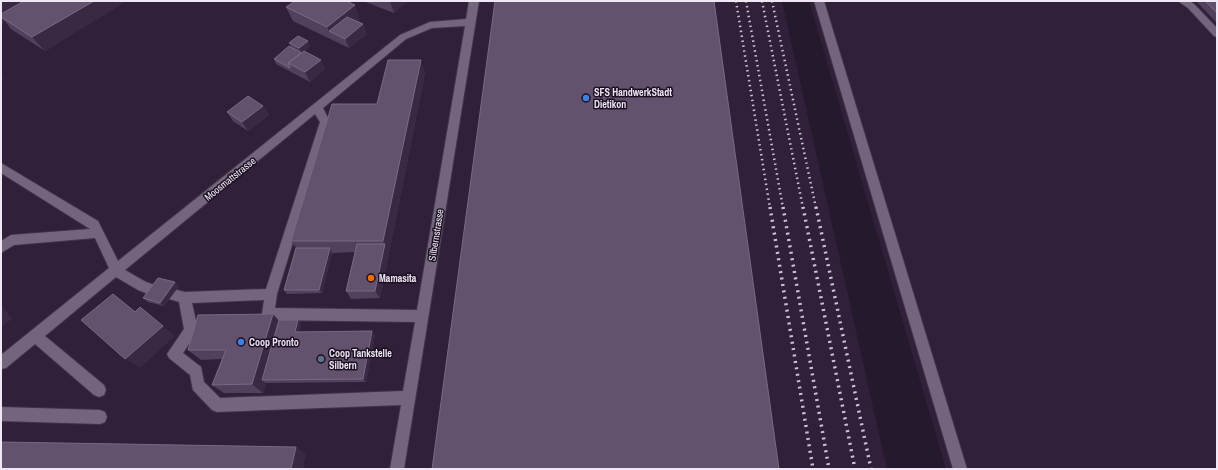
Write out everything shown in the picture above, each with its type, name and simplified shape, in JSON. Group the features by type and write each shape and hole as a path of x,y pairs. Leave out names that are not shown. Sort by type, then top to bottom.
{"street":[{"name":"Silbernstrasse","path":"397,469 474,1"},
{"path":"819,1 960,469"},
{"path":"1183,1 1191,6 1217,34"},
{"name":"Moosmattstrasse","path":"1,363 403,38 430,25 471,22"},
{"path":"317,108 325,122 272,294 268,314 422,316"},
{"path":"1,167 94,224 116,271 142,286 156,290"},
{"path":"1,248 11,240 99,233"},
{"path":"272,294 179,297 191,330 174,354 196,372 198,385 217,406 409,398"},
{"path":"35,336 99,390"},
{"path":"1,414 100,417"}],"shaded area":[{"path":"1,1 782,1 887,469 1,469"},
{"path":"809,1 1217,1 1217,469 946,469"}],"building":[{"path":"24,1 94,1 32,37 1,17 1,14"},
{"path":"295,1 346,1 355,5 327,27 286,7"},
{"path":"495,1 714,1 779,469 432,469"},
{"path":"1205,1 1217,1 1217,13"},
{"path":"347,17 363,24 345,39 329,31"},
{"path":"298,36 308,41 299,48 289,43"},
{"path":"289,46 301,53 288,63 290,68 274,59"},
{"path":"304,51 321,60 305,72 288,63"},
{"path":"388,60 421,60 383,241 291,241 332,104 377,104"},
{"path":"248,96 263,106 242,122 227,112"},
{"path":"357,244 385,244 375,291 346,291"},
{"path":"296,248 330,248 319,290 284,290"},
{"path":"158,278 175,282 160,303 143,298"},
{"path":"113,294 135,312 140,307 163,326 125,359 81,320"},
{"name":"Coop Pronto","path":"273,314 252,384 212,385 226,350 188,350 198,315"},
{"name":"Coop Tankstelle Silbern","path":"279,320 298,320 295,332 372,331 363,379 262,380"},
{"path":"1,442 296,447 291,469 1,469"}],"railway":[{"path":"736,1 770,208"},
{"path":"746,1 783,208"},
{"path":"762,1 803,208"},
{"path":"772,1 816,208"},
{"path":"770,207 813,469"},
{"path":"783,207 829,469"},
{"path":"803,207 855,469"},
{"path":"816,207 871,469"}],"place":[{"name":"SFS HandwerkStadt Dietikon","path":"586,98"},
{"name":"Mamasita","path":"371,278"},
{"name":"Coop Pronto","path":"241,342"},
{"name":"Coop Tankstelle Silbern","path":"321,359"}]}
